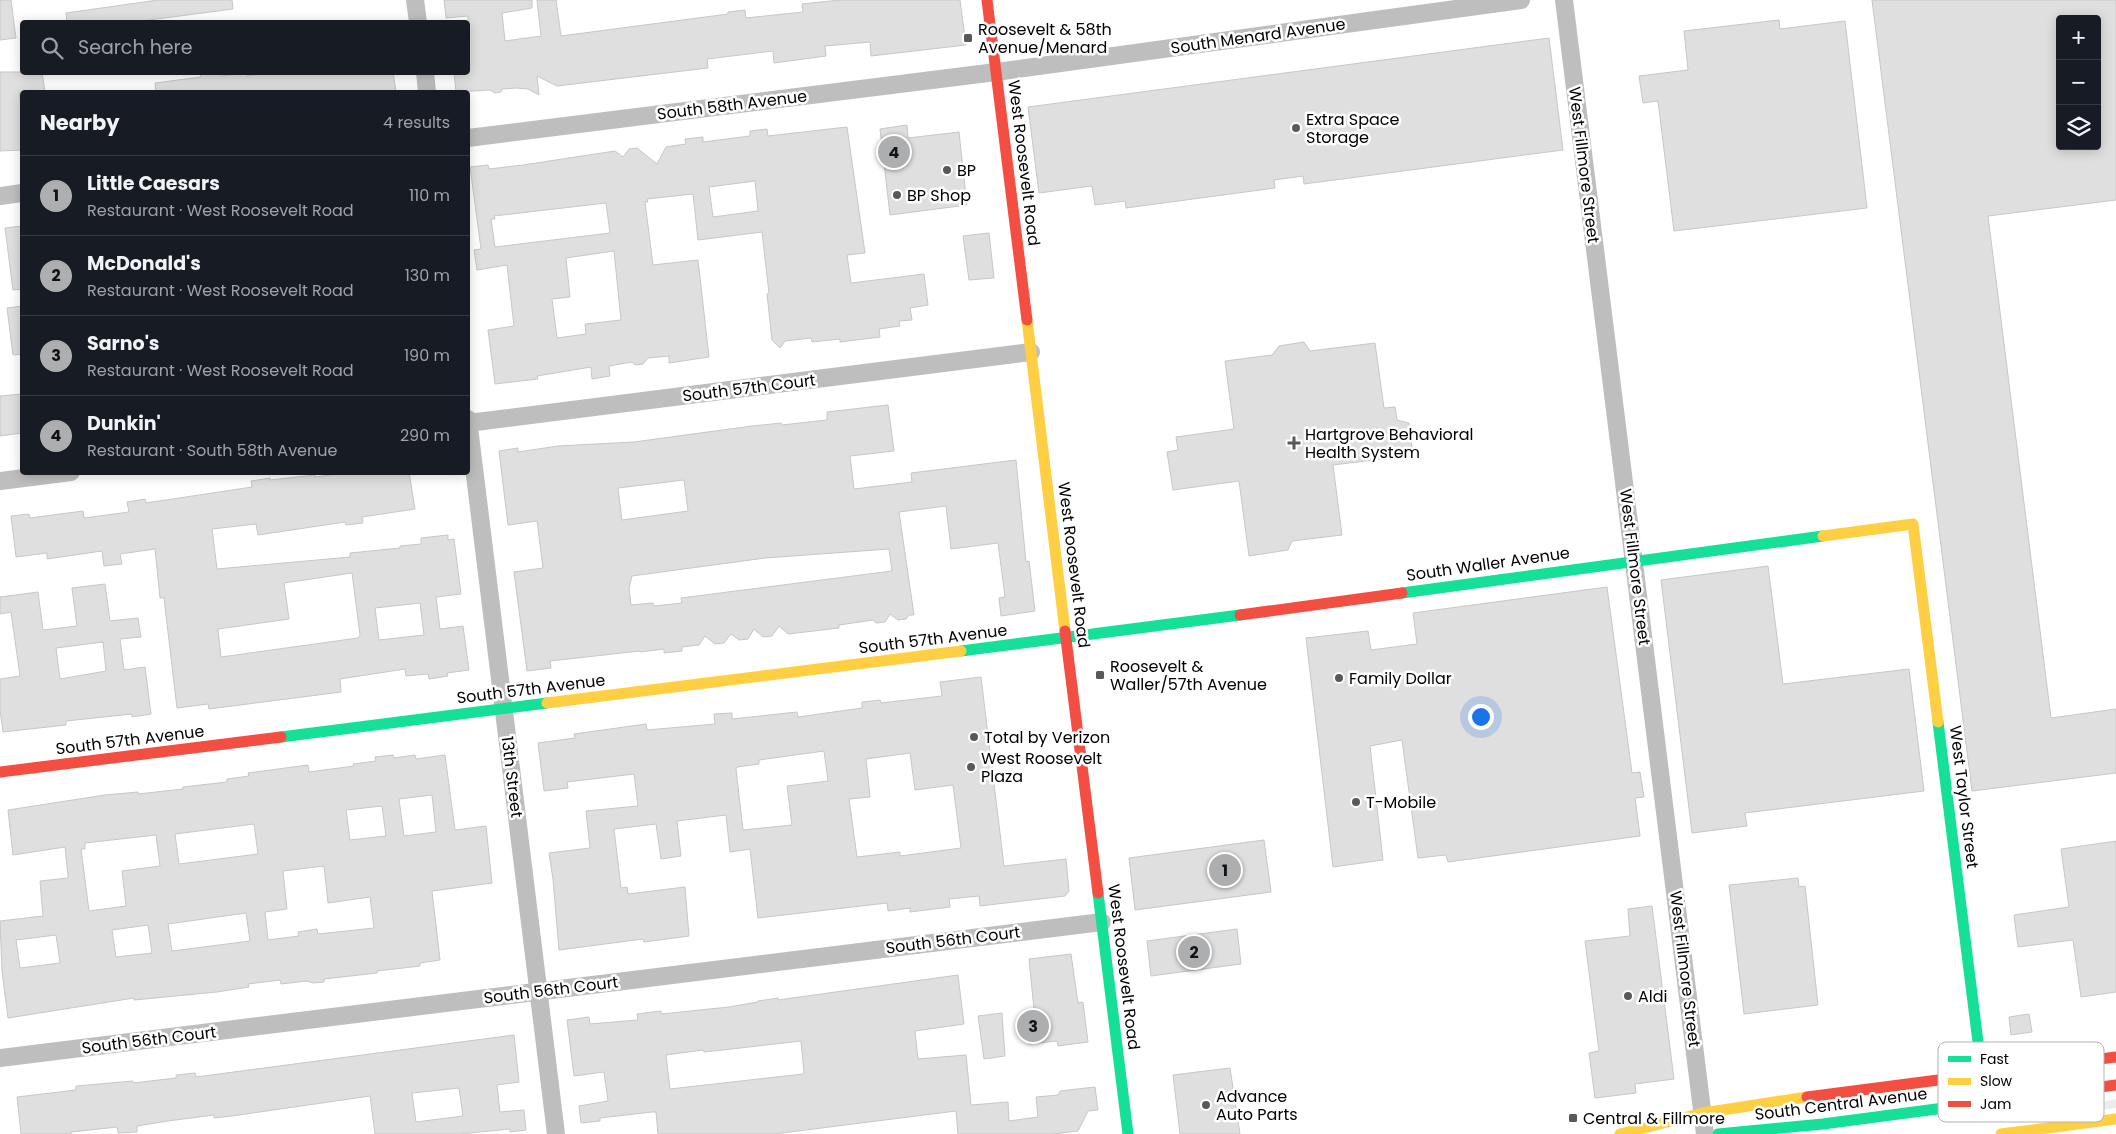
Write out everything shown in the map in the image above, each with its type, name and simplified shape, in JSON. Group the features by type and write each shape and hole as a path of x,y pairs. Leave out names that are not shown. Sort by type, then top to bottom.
{"street":[{"path":"416,0 418,20"},
{"name":"West Roosevelt Road","path":"987,0 1128,1134"},
{"name":"South Menard Avenue","path":"996,72 1520,0"},
{"name":"West Fillmore Street","path":"1564,0 1705,1134"},
{"name":"South 58th Avenue","path":"470,138 996,72"},
{"path":"425,75 427,90"},
{"path":"0,196 20,193"},
{"name":"South 57th Court","path":"470,422 1031,352"},
{"name":"13th Street","path":"470,438 556,1134"},
{"path":"0,482 50,475"},
{"name":"South Waller Avenue","path":"1067,638 1913,524"},
{"name":"West Taylor Street","path":"1913,524 1978,1042"},
{"name":"South 57th Avenue","path":"0,772 1067,638"},
{"name":"South 56th Court","path":"0,1058 1102,922"},
{"path":"1620,1134 1703,1113 1758,1103 1938,1080"},
{"name":"South Central Avenue","path":"1718,1134 1823,1124 1938,1109"},
{"path":"2000,1134 2087,1122"}],"shaded area":[{"path":"2116,1099 2116,1108 2104,1110 2104,1102"}],"building":[{"path":"0,0 11,0 16,38 0,40"},
{"path":"158,0 232,0 233,9 149,20 67,20 66,13"},
{"path":"444,0 532,0 532,8 502,13 505,41 541,36 537,0 556,0 561,36 728,14 728,12 745,10 746,18 803,12 802,4 840,0 960,0 966,45 871,56 870,42 825,46 826,56 774,63 773,51 707,59 708,68 557,86 537,76 539,95 528,89 517,88 502,89 501,92 495,93 490,90 456,90 454,75 470,75 470,20 468,20 468,16 446,18"},
{"path":"1872,0 2116,0 2116,200 1988,216 2051,718 2116,709 2116,773 1972,791"},
{"path":"1779,20 1780,29 1845,21 1867,208 1674,231 1658,101 1643,103 1639,76 1688,70 1684,31"},
{"name":"Extra Space Storage","path":"1549,38 1563,150 1304,184 1303,176 1274,180 1275,188 1126,208 1125,201 1095,205 1092,186 1039,193 1028,107"},
{"path":"0,72 20,72 20,75 42,75 45,90 20,90 19,92 20,150 0,151"},
{"path":"201,75 393,75 396,90 156,90 155,83 201,77"},
{"path":"907,125 908,138 959,132 967,205 890,215 880,129"},
{"path":"847,127 865,253 847,255 851,283 924,274 928,305 910,308 912,320 899,321 900,326 879,329 880,337 840,342 840,339 812,342 811,338 785,341 780,348 772,340 762,232 698,240 693,194 647,199 648,202 645,202 653,265 698,260 709,357 669,363 669,356 648,358 643,364 635,365 632,362 609,366 610,376 592,379 591,367 537,376 538,379 495,384 488,330 514,326 507,265 477,270 474,250 481,249 470,167 488,165 489,169 615,151 623,157 629,149 637,148 657,164 666,147 686,144 685,139 703,137 703,142 750,136 750,131 767,129 768,136","holes":["755,181 758,211 713,217 709,187","606,203 610,233 495,247 491,219 495,219 494,216","614,251 621,320 585,324 586,334 557,338 552,299 570,297 566,258"]},
{"path":"20,226 20,289 13,290 5,228"},
{"path":"989,233 994,278 969,280 963,236"},
{"path":"20,306 20,354 13,355 7,308"},
{"name":"Hartgrove Behavioral Health System","path":"1304,342 1310,351 1375,343 1384,408 1395,407 1397,420 1409,423 1413,455 1333,465 1342,535 1292,541 1288,550 1249,556 1239,481 1173,490 1167,452 1178,450 1176,437 1234,429 1225,361 1272,355 1279,346"},
{"path":"20,394 20,433 0,436 0,396"},
{"path":"888,405 894,451 850,456 854,489 912,482 911,473 1016,460 1026,562 1029,561 1035,611 1001,616 999,598 1005,597 998,543 951,549 946,506 899,512 914,615 909,615 906,619 898,620 890,614 885,622 876,623 873,620 839,625 839,628 788,634 779,626 772,636 763,637 754,629 748,639 739,640 731,634 724,643 715,644 705,636 699,645 682,647 682,651 664,653 664,649 550,661 551,668 527,671 514,572 543,568 537,521 508,525 499,451 518,448 518,452 558,446 634,442 752,426 827,420 827,412","holes":["684,480 688,511 622,520 618,488","889,549 892,571 681,598 682,603 654,606 653,603 631,605 629,588 632,576 765,558"]},
{"path":"315,475 315,477 330,475 409,475 415,509 362,517 363,523 346,525 345,522 258,535 256,524 212,529 217,569 350,557 350,553 400,548 400,546 421,544 421,538 448,535 448,540 454,539 461,594 436,597 440,629 463,626 469,670 447,673 448,676 429,679 428,674 406,676 405,669 340,679 341,692 209,709 208,704 177,708 164,598 160,598 155,549 120,554 122,564 104,566 102,551 47,559 47,553 16,557 11,516 29,514 30,518 83,511 84,518 129,512 127,502 145,499 146,503 252,487 251,481","holes":["352,573 360,635 358,638 221,657 218,629 289,619 284,583","420,603 424,635 379,640 375,608"]},
{"path":"1768,566 1783,684 1909,669 1924,791 1745,813 1747,826 1692,833 1661,580"},
{"path":"105,584 110,621 138,618 141,637 120,639 124,670 145,667 151,714 132,717 132,714 66,721 66,725 3,732 0,710 0,679 20,676 11,612 0,614 0,597 38,592 43,630 77,626 72,588","holes":["103,642 106,671 60,679 56,648"]},
{"path":"1607,587 1632,773 1640,772 1644,797 1635,798 1640,836 1448,862 1446,855 1418,858 1402,740 1370,746 1383,860 1333,867 1306,638 1368,631 1371,650 1417,644 1413,613"},
{"path":"981,677 1004,866 1066,859 1069,891 1065,896 980,906 979,896 949,899 950,907 910,912 910,908 888,911 887,903 758,918 750,849 730,852 726,815 677,821 681,856 661,859 656,824 614,829 621,888 627,887 628,894 685,887 689,936 644,942 643,939 559,950 549,853 590,848 586,811 638,806 634,774 567,782 568,788 544,791 538,743 575,738 574,734 646,724 647,730 715,724 714,714 732,713 732,719 797,712 798,717 862,708 862,702 880,700 881,703 942,696 940,682","holes":["824,751 828,781 787,786 792,825 743,830 737,767 759,764 759,760","910,753 915,790 953,785 961,848 900,856 900,852 857,857 849,799 870,797 866,759"]},
{"path":"393,755 394,758 415,755 416,759 445,755 455,830 486,826 492,883 432,891 440,960 420,963 420,966 324,979 324,982 313,983 307,981 281,984 280,980 248,984 249,987 217,992 134,1000 134,998 8,1018 2,971 0,921 43,916 40,881 68,878 68,876 65,847 13,855 8,810 105,795 138,792 138,794 183,789 183,787 227,782 227,779 249,776 248,773 308,765 309,772 354,766 353,764 376,761 375,757","holes":["432,795 436,832 404,836 399,799","382,806 386,836 350,840 346,810","254,824 258,854 179,864 175,834","156,835 160,866 122,871 126,906 89,911 81,849 85,849 85,843","324,866 328,903 370,897 374,928 318,934 317,929 298,932 299,936 268,940 265,912 287,909 283,871","246,913 250,941 172,951 168,924","148,925 152,953 116,957 112,930","56,935 60,963 20,968 16,940"]},
{"path":"1264,840 1271,892 1135,910 1129,858"},
{"path":"2116,841 2116,992 2081,997 2073,940 2018,947 2014,915 2069,907 2061,849"},
{"path":"1798,878 1799,887 1805,886 1818,1005 1744,1014 1729,885"},
{"name":"Aldi","path":"1652,906 1674,1079 1635,1084 1636,1093 1595,1098 1589,1053 1599,1051 1585,941 1630,936 1628,909"},
{"path":"1237,929 1241,964 1151,976 1147,941"},
{"path":"1071,954 1078,1003 1083,1002 1088,1042 1058,1046 1057,1041 1029,1044 1025,1010 1034,1009 1029,959"},
{"path":"958,975 964,1024 915,1031 918,1059 966,1055 971,1105 1008,1102 1009,1121 1038,1117 1036,1097 1058,1095 1060,1091 1095,1087 1098,1110 1088,1111 1078,1131 1053,1134 958,1134 956,1111 774,1134 658,1134 656,1112 600,1118 600,1121 581,1123 579,1106 608,1101 604,1072 574,1076 567,1020 589,1017 590,1024 638,1020 637,1014 661,1011 661,1014 729,1007 778,998 778,1000","holes":["801,1041 803,1074 670,1089 666,1055"]},
{"path":"1002,1013 1005,1056 984,1059 978,1016"},
{"path":"2029,1014 2032,1032 2011,1035 2009,1017"},
{"path":"514,1035 519,1082 497,1085 500,1112 524,1110 526,1130 510,1132 510,1129 460,1134 375,1134 370,1096 232,1116 214,1118 214,1115 168,1121 137,1126 137,1132 118,1133 117,1127 71,1132 71,1134 21,1134 17,1097 76,1090 76,1086 133,1081 133,1083 176,1078 176,1075 195,1073 196,1077","holes":["459,1088 463,1116 416,1122 412,1093"]},
{"name":"Advance Auto Parts","path":"1230,1068 1240,1134 1180,1134 1173,1075"}],"traffic: fast":[{"path":"1402,593 1823,536"},
{"path":"961,651 1240,615"},
{"path":"281,737 547,703"},
{"path":"1938,722 1978,1042"},
{"path":"1098,893 1128,1134"},
{"path":"1718,1134 1823,1124 1938,1109"}],"traffic: slow":[{"path":"1027,320 1065,631"},
{"path":"1823,536 1913,524 1938,722"},
{"path":"547,703 961,651"},
{"path":"1620,1134 1703,1113 1807,1097"},
{"path":"2104,1121 2116,1119"},
{"path":"2001,1134 2093,1122"}],"traffic: jam":[{"path":"987,0 1027,320"},
{"path":"1240,615 1402,593"},
{"path":"1065,631 1098,893"},
{"path":"0,772 281,737"},
{"path":"2104,1059 2116,1057"},
{"path":"1807,1097 1938,1080"},
{"path":"2104,1087 2116,1085"}],"place":[{"name":"Roosevelt & 58th Avenue/Menard","path":"968,38"},
{"name":"Extra Space Storage","path":"1296,128"},
{"name":"Dunkin'","path":"894,152"},
{"name":"BP","path":"947,170"},
{"name":"BP Shop","path":"897,195"},
{"name":"Hartgrove Behavioral Health System","path":"1294,443"},
{"name":"Roosevelt & Waller/57th Avenue","path":"1100,675"},
{"name":"Family Dollar","path":"1339,678"},
{"name":"Total by Verizon","path":"974,737"},
{"name":"West Roosevelt Plaza","path":"971,767"},
{"name":"T-Mobile","path":"1356,802"},
{"name":"Little Caesars","path":"1225,870"},
{"name":"McDonald's","path":"1194,952"},
{"name":"Aldi","path":"1628,996"},
{"name":"Sarno's","path":"1033,1026"},
{"name":"Advance Auto Parts","path":"1206,1105"},
{"name":"Central & Fillmore","path":"1573,1118"}]}
